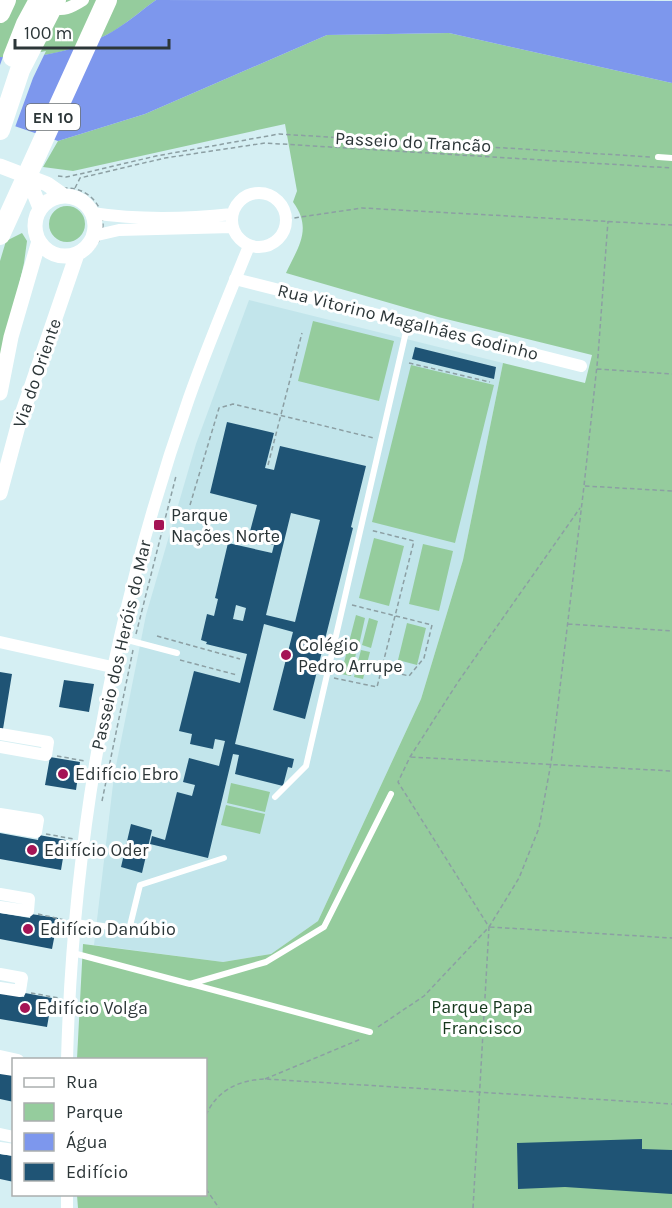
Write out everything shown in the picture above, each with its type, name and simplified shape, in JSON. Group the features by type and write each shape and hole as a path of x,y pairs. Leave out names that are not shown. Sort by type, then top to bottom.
{"highway":[{"path":"0,14 6,0"},
{"path":"0,92 26,24 41,0"},
{"path":"0,130 20,70 56,0"},
{"name":"EN 10","path":"0,235 106,0"}],"street":[{"path":"41,0 51,8 59,10 71,8 83,0"},
{"path":"0,166 46,184 63,187 97,214 130,218 205,217 232,221"},
{"path":"18,172 34,193 39,206 35,219 38,244 55,254 76,257 98,235 120,230 232,221"},
{"path":"39,206 54,197 63,187"},
{"path":"256,193 267,194 277,199 284,208 287,219 280,239 271,246 260,248 249,246 238,239 232,221 237,204 245,196 256,193"},
{"path":"97,214 95,225 98,235"},
{"name":"Via do Oriente","path":"0,393 11,337 38,244"},
{"name":"Passeio dos Heróis do Mar","path":"67,1058 72,953 83,841 94,763 112,667 146,532 189,398 249,246"},
{"name":"Via do Oriente","path":"0,493 18,426 76,257"},
{"name":"Rua Vitorino Magalhães Godinho","path":"235,279 581,366"},
{"path":"0,642 112,667"},
{"path":"0,734 48,742 46,755 0,747"},
{"path":"0,814 38,820 36,832 0,826"},
{"path":"0,894 29,899 28,911 0,907"},
{"path":"0,974 22,978 20,991 0,988"}],"lane":[{"path":"658,157 672,158"},
{"path":"275,797 306,766 408,323"},
{"path":"120,638 176,656"},
{"path":"190,984 266,963 324,927 391,794"},
{"path":"75,922 129,930 140,885 224,858"},
{"path":"72,953 370,1032"}],"path":[{"name":"Passeio do Trancão","path":"63,187 66,177 156,156 279,134 658,157"},
{"path":"63,187 90,196 96,202 97,214 104,224 92,251 76,257 57,260 50,257 38,244 31,230 32,212 49,193 80,178 165,158 266,143 672,168"},
{"path":"287,219 362,208 672,225"},
{"path":"265,1079 360,1040 424,996 489,927 519,878 539,828 551,763 584,486 608,221"},
{"path":"268,465 302,333"},
{"path":"399,361 490,382"},
{"path":"596,369 672,374"},
{"path":"190,504 219,408 233,404 381,440"},
{"path":"584,486 672,490"},
{"path":"473,1208 489,927 398,782 410,757 458,682 581,506"},
{"path":"326,677 377,687 414,541 360,527"},
{"path":"343,603 432,624 424,658 409,676 382,669"},
{"path":"567,624 672,631"},
{"path":"157,636 240,658"},
{"path":"176,656 237,675"},
{"path":"46,755 94,763"},
{"path":"410,757 672,771"},
{"path":"36,832 83,841"},
{"path":"28,911 75,922"},
{"path":"489,927 672,938"},
{"path":"20,991 69,1000"},
{"path":"207,1113 225,1090 237,1083 265,1079 672,1104"},
{"path":"207,1190 219,1208"}],"shaded area":[{"name":"Colégio Pedro Arrupe","path":"249,300 503,363 463,560 421,699 318,921 271,954 223,962 94,945 114,776 146,615 196,444"}],"green space":[{"path":"0,0 156,0 114,31 87,44 44,55 14,58 0,57"},
{"name":"Parque Papa Francisco","path":"449,33 672,83 672,1208 78,1208 77,1196 207,1196 207,1058 77,1058 83,944 223,962 271,954 318,921 421,699 463,560 503,363 585,383 592,355 438,317 286,273 299,246 303,229 299,212 293,202 297,191 285,124 73,171 43,167 58,141 145,114 327,35"},
{"path":"67,206 80,211 85,224 80,237 67,242 54,237 49,224 54,211"},
{"path":"22,233 27,241 24,263 0,369 0,261 6,241"},
{"path":"313,321 394,341 379,401 298,381"},
{"path":"411,365 494,385 455,543 372,522"},
{"path":"374,538 404,546 389,606 359,598"},
{"path":"423,544 453,551 439,611 409,604"},
{"path":"356,615 365,618 359,645 349,642"},
{"path":"369,618 378,621 371,648 362,645"},
{"path":"407,623 426,628 417,665 398,660"},
{"path":"348,647 357,649 351,676 341,674"},
{"path":"361,650 370,652 363,679 354,677"},
{"path":"231,783 270,792 265,812 227,803"},
{"path":"226,805 265,814 260,834 221,825"}],"water":[{"path":"156,0 672,1 672,83 449,33 327,35 145,114 58,141 0,121 0,57 45,55 91,42 128,22"}],"pier":[{"path":"46,51 33,78 14,130 0,125 0,65 4,54 20,56"}],"building":[{"path":"415,347 496,367 494,379 412,359"},
{"path":"227,422 274,433 265,468 274,470 280,446 366,466 351,527 353,528 305,719 273,710 293,632 264,624 235,744 294,759 292,768 288,767 283,786 235,774 239,755 233,754 208,858 150,844 152,836 165,840 177,792 192,796 195,785 183,782 189,758 219,766 225,741 215,739 213,749 190,744 192,734 179,731 194,671 240,683 247,654 206,644 207,642 201,640 207,614 214,616 218,599 215,598 228,543 272,553 274,545 248,539 257,505 210,493","holes":["291,513 320,520 295,622 266,615","236,605 246,608 243,621 233,619"]},
{"path":"0,672 12,674 3,729 0,729"},
{"path":"64,680 94,684 89,712 59,707"},
{"name":"Edifício Ebro","path":"50,757 80,762 76,790 45,785"},
{"path":"131,824 152,830 142,873 121,867"},
{"name":"Edifício Oder","path":"0,833 38,840 39,835 66,840 61,870 0,859"},
{"name":"Edifício Danúbio","path":"0,913 30,918 31,914 58,918 52,949 0,939"},
{"name":"Edifício Volga","path":"0,993 24,997 25,993 52,998 47,1027 0,1019"},
{"path":"0,1073 12,1075 12,1102 0,1099"},
{"path":"642,1139 642,1149 672,1150 672,1194 565,1187 518,1189 517,1143"},
{"path":"0,1154 12,1156 12,1182 0,1179"}],"place":[{"name":"Parque Nações Norte","path":"159,525"},
{"name":"Colégio Pedro Arrupe","path":"286,655"},
{"name":"Edifício Ebro","path":"63,774"},
{"name":"Edifício Oder","path":"32,850"},
{"name":"Edifício Danúbio","path":"28,929"},
{"name":"Edifício Volga","path":"25,1008"}]}
